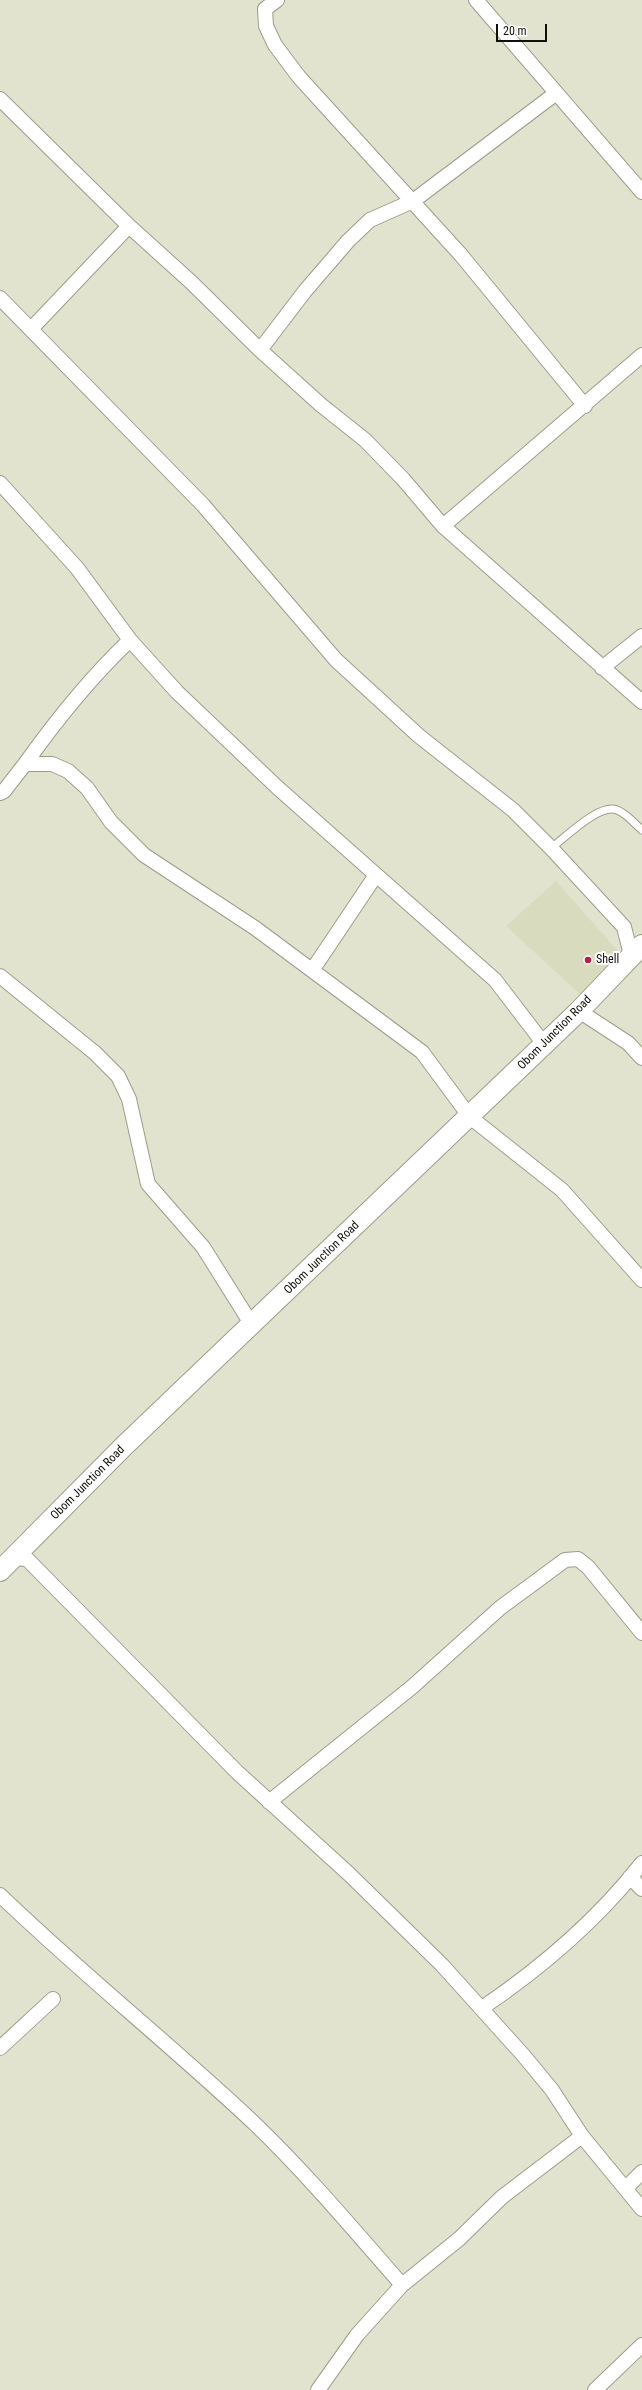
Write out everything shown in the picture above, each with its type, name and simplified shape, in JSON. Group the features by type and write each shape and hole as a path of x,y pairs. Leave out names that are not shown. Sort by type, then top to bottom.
{"main road":[{"name":"Obom Junction Road","path":"6,1564 252,1325 580,1011 637,950"}],"street":[{"path":"277,0 265,9 266,26 275,45 299,77 340,125 413,201 585,406"},
{"path":"476,0 555,94 642,192"},
{"path":"260,350 305,291 348,241 370,220 413,201 555,94"},
{"path":"0,99 129,226 191,282 260,350 321,405 365,440 403,479 443,526 642,702"},
{"path":"30,329 129,226"},
{"path":"0,298 203,505 336,660 419,736 513,810 551,848 624,927 637,950"},
{"path":"443,526 585,406 642,355"},
{"path":"0,483 77,568 130,640 177,692 232,745 495,980 544,1044"},
{"path":"602,668 642,636"},
{"path":"0,793 4,791 25,764 60,715 100,669 130,640"},
{"path":"25,764 52,764 68,771 87,788 111,822 144,855 313,969 422,1052 470,1117 562,1190 639,1271"},
{"path":"313,969 376,875"},
{"path":"0,976 94,1053 118,1076 129,1099 148,1184 203,1247 252,1325"},
{"path":"580,1011 628,1043 642,1058"},
{"path":"6,1564 27,1559 269,1802 366,1890 442,1965 482,2008 552,2090 582,2136 642,2209"},
{"path":"269,1802 412,1687 500,1608 565,1560 578,1559 588,1567 642,1633"},
{"path":"482,2008 522,1981 557,1950 630,1877 642,1862"},
{"path":"630,1877 642,1889"},
{"path":"2,1901 254,2124 321,2193 402,2285"},
{"path":"0,2048 52,1999"},
{"path":"318,2390 357,2335 402,2285 459,2239 502,2197 582,2136"},
{"path":"626,2188 642,2172"},
{"path":"595,2390 642,2345"}],"lane":[{"path":"551,848 596,813 609,808 618,810 642,830"}],"shaded area":[{"path":"556,881 624,958 585,999 506,926"}],"place":[{"name":"Shell","path":"588,960"}]}
